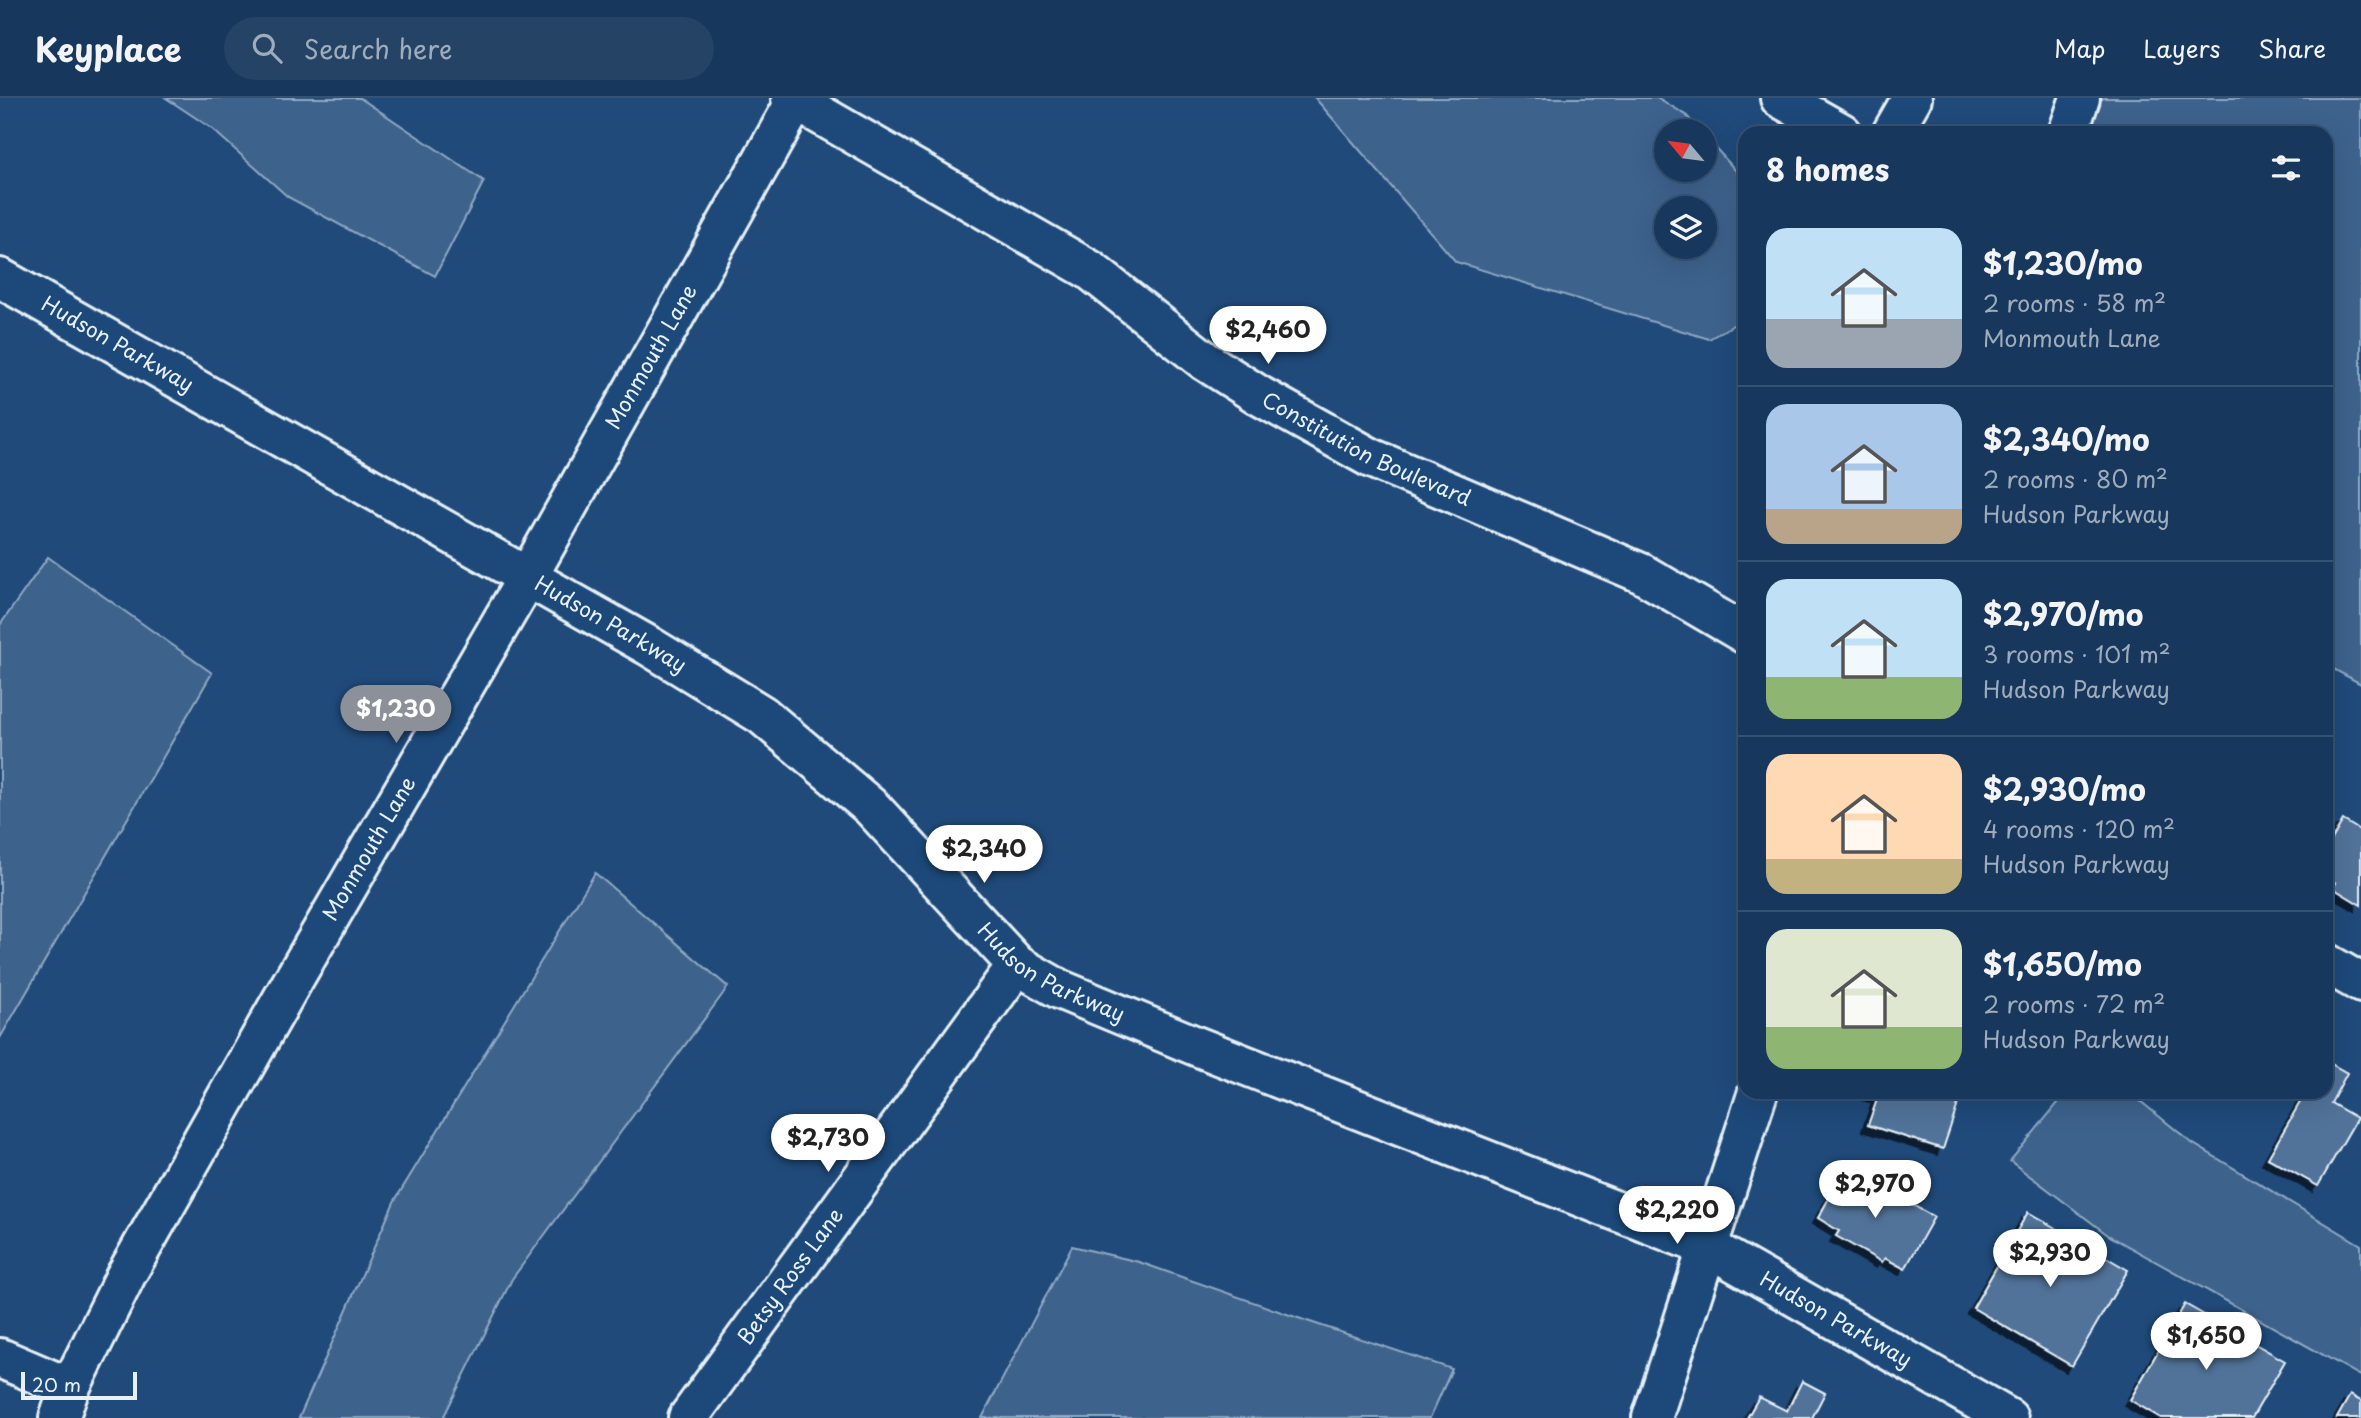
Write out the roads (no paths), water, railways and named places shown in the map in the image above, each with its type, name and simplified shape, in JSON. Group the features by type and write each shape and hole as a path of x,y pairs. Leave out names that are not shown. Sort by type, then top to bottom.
{"street":[{"path":"1780,98 1830,126"},
{"path":"1896,126 1912,98"},
{"path":"2070,126 2080,98"},
{"name":"Monmouth Lane","path":"65,1403 140,1251 291,984 527,578 794,99"},
{"name":"Constitution Boulevard","path":"794,99 1090,270 1205,361 1271,403 1371,458 1641,573 1738,630"},
{"name":"Hudson Parkway","path":"0,278 649,646 762,715 872,807 1017,965 1059,989 1196,1046 1708,1247 2008,1418"},
{"name":"Betsy Ross Lane","path":"688,1418 1017,965"},
{"path":"2333,968 2361,983"},
{"path":"1652,1418 1756,1099"},
{"path":"0,1358 65,1403"}]}
